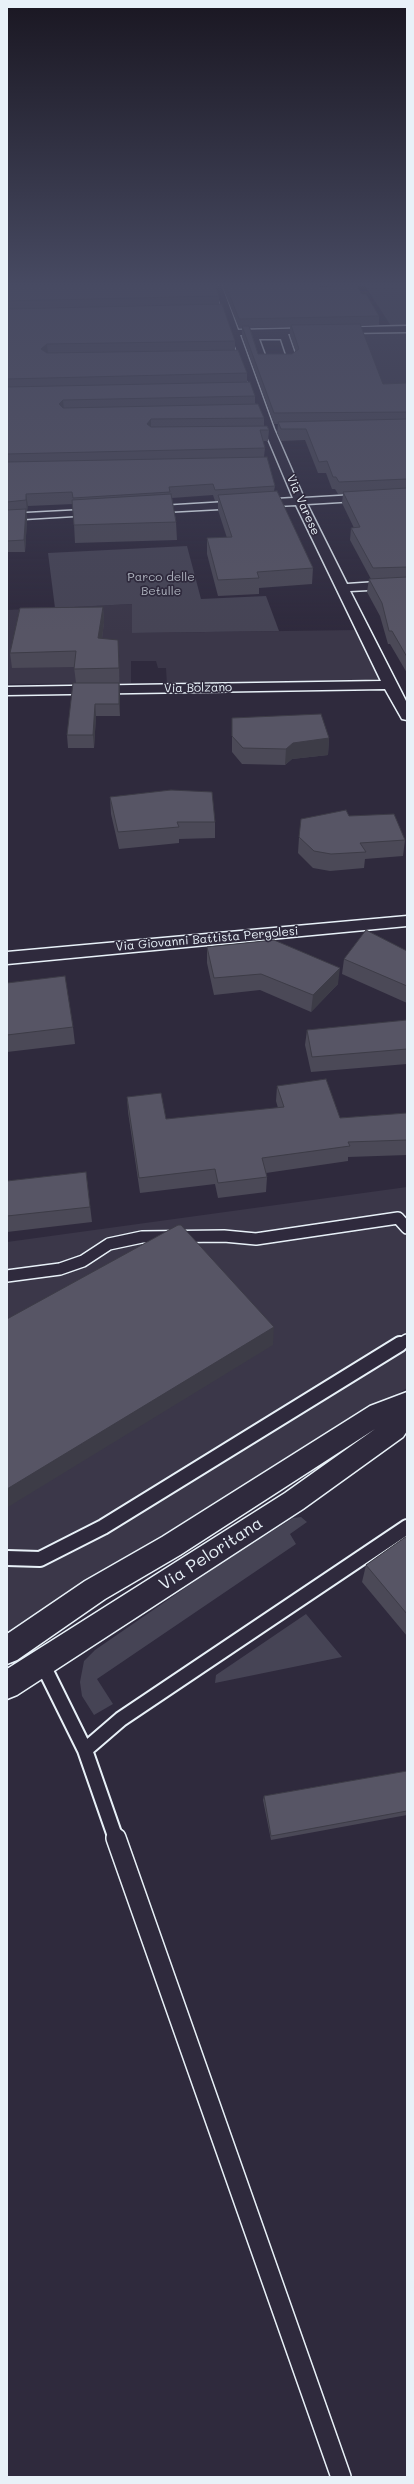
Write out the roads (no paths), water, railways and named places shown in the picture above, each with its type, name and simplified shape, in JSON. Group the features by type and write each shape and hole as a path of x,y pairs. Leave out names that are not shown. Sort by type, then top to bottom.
{"street":[{"name":"Via Varese","path":"255,402 268,432 278,463 300,501 390,686 407,716"},
{"path":"268,432 284,429"},
{"path":"134,510 407,495"},
{"path":"7,517 118,511"},
{"path":"342,588 407,584"},
{"name":"Via Bolzano","path":"7,690 390,686"},
{"name":"Via Giovanni Battista Pergolesi","path":"7,958 407,921"},
{"name":"Via Peloritana","path":"7,1650 95,1590 178,1542 379,1413 407,1402"},
{"name":"Via Peloritana","path":"7,1685 294,1501 394,1429 407,1413"}],"lane":[{"path":"7,1276 60,1269 83,1261 109,1244 142,1237 224,1236 256,1239 398,1218 407,1228"},
{"path":"9,1561 40,1559 103,1527 407,1340"},
{"path":"84,1750 121,1719 407,1527"},
{"path":"42,1663 84,1750 341,2477"}],"park label":[{"name":"Parco delle Betulle","path":"161,584"}]}
